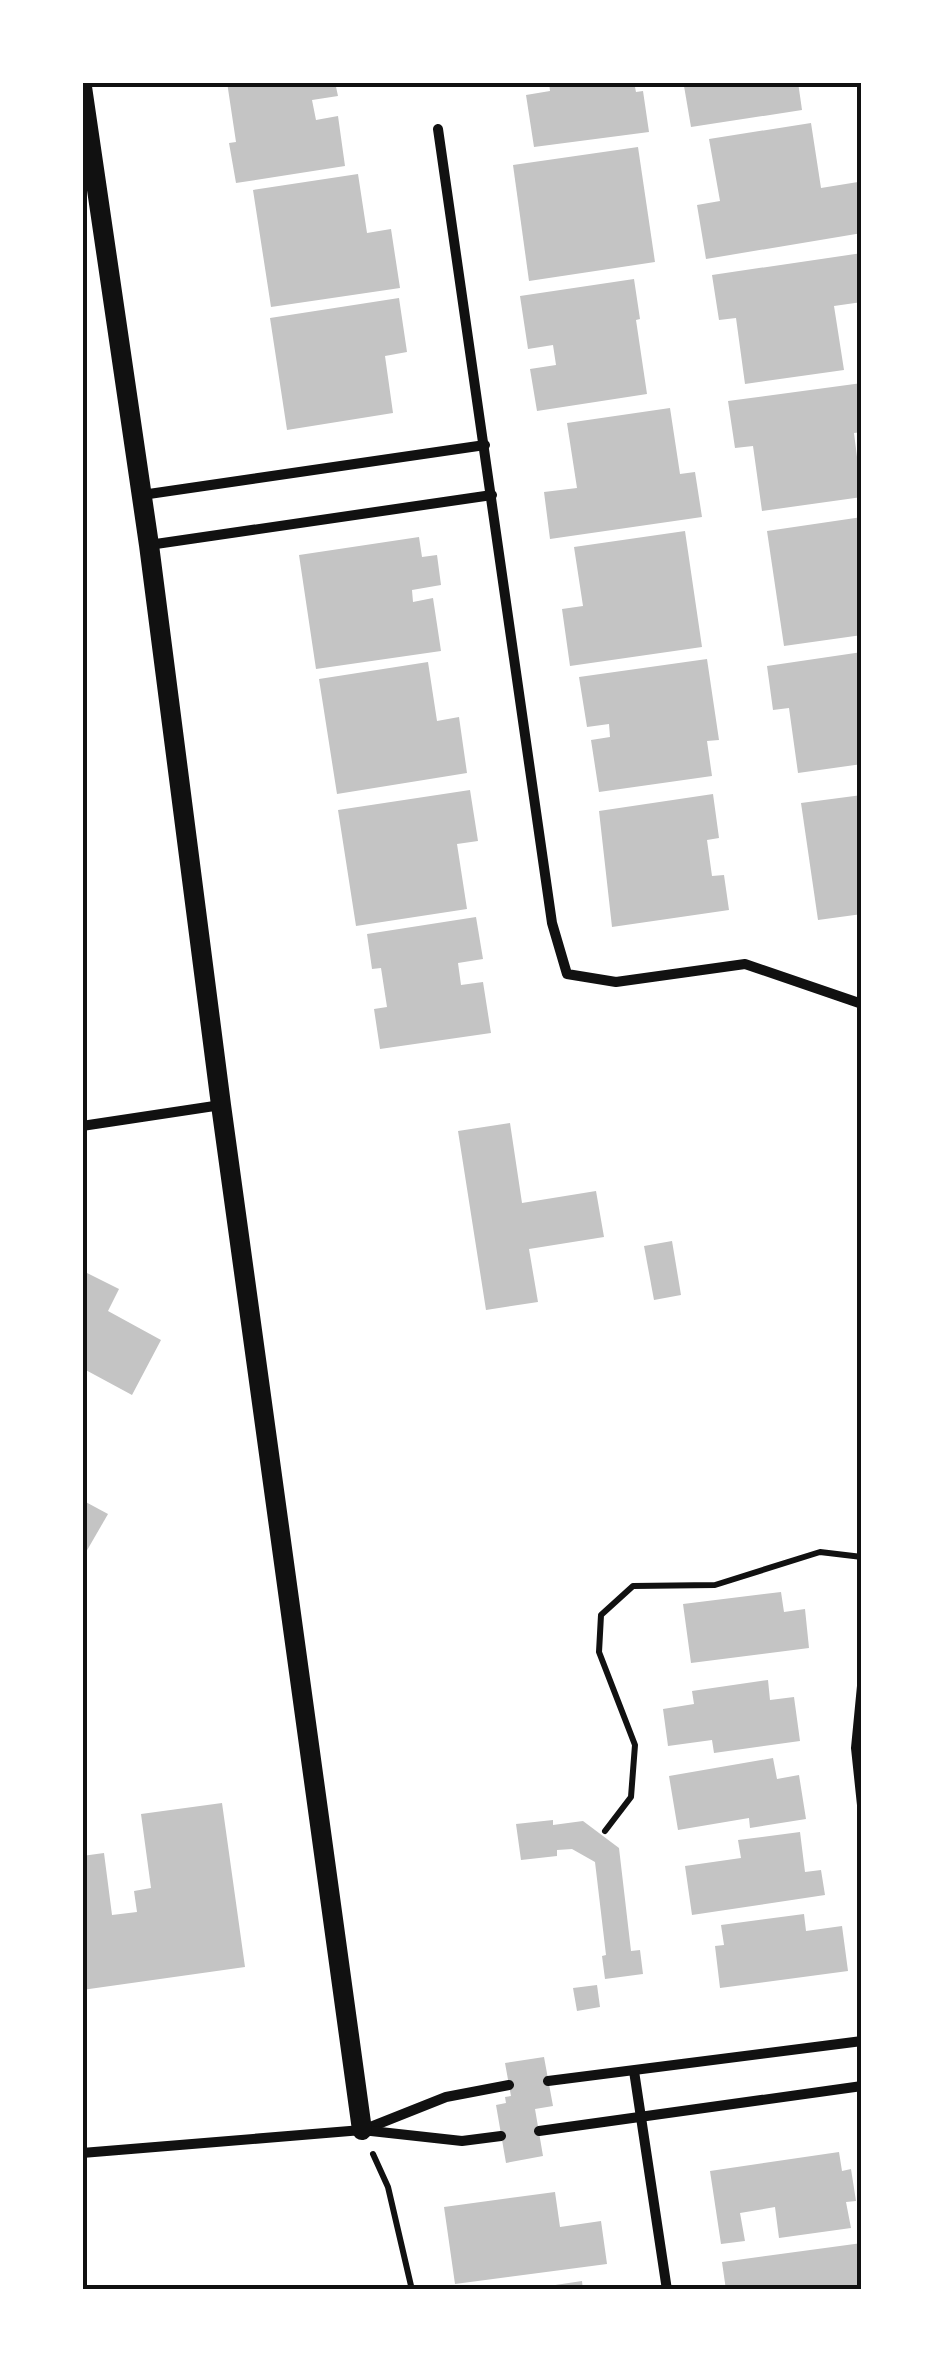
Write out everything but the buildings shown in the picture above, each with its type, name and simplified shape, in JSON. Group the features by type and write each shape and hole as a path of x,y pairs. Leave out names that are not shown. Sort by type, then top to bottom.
{"main road":[{"path":"82,88 149,545 221,1105 362,2130"}],"street":[{"path":"438,129 552,923 567,974 616,982 745,964 862,1004"},
{"path":"142,495 485,445"},
{"path":"149,545 492,495"},
{"path":"82,1126 221,1105"},
{"path":"862,1686 856,1748 862,1805"},
{"path":"548,2081 862,2041"},
{"path":"634,2072 667,2290"},
{"path":"362,2130 446,2097 509,2085"},
{"path":"539,2131 862,2086"},
{"path":"82,2153 362,2130 462,2141 502,2136"}],"path":[{"path":"604,1831 632,1797 635,1745 599,1652 601,1615 633,1586 715,1585 820,1552 862,1557"},
{"path":"362,2130 388,2187 412,2290"}]}
